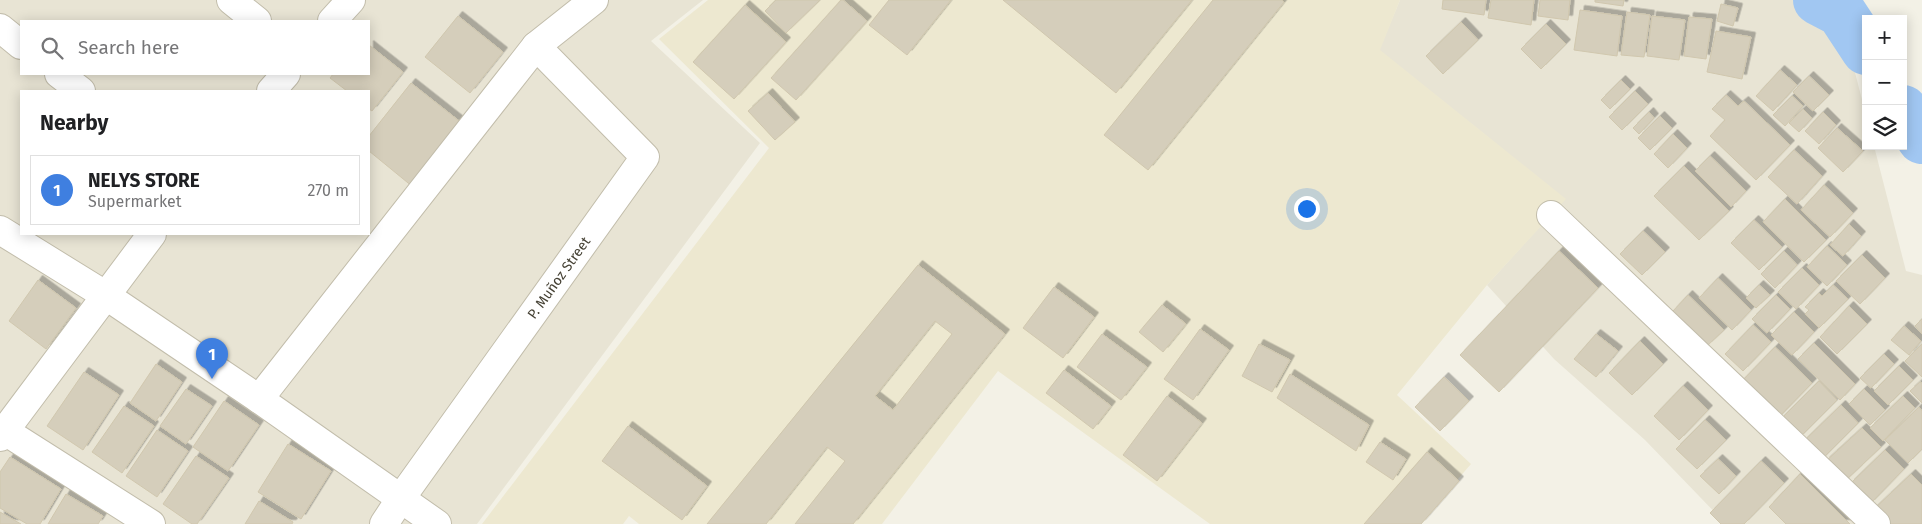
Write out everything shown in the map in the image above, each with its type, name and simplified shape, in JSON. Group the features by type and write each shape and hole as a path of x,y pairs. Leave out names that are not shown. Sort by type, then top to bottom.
{"street":[{"path":"231,0 256,20"},
{"path":"333,20 351,0"},
{"path":"259,399 536,46 594,0"},
{"path":"0,28 20,44"},
{"name":"P. Muñoz Street","path":"384,524 644,157 536,46"},
{"path":"60,75 80,90"},
{"path":"272,90 285,75"},
{"path":"1551,215 1876,524"},
{"path":"0,230 105,294 437,524"},
{"path":"151,235 2,432 151,524"}],"shaded area":[{"path":"0,0 703,0 651,41 760,143 477,524 0,524"},
{"path":"708,0 1400,0 1380,50 1566,199 1487,285 1397,395 1471,464 1419,524 1210,524 998,371 882,524 639,524 629,516 623,524 482,524 769,148 659,39"},
{"path":"1400,0 1806,0 1845,34 1862,100 1862,150 1875,150 1906,271 1922,275 1922,524 1726,524 1645,440 1554,359 1487,285 1565,199 1379,50"}],"building":[{"path":"776,0 820,0 786,33 765,11"},
{"path":"841,0 867,21 796,100 771,78"},
{"path":"889,0 951,0 907,55 869,25"},
{"path":"1003,0 1192,0 1116,93"},
{"path":"1213,0 1282,0 1284,2 1148,170 1104,135"},
{"path":"1443,0 1486,0 1484,15 1442,9"},
{"path":"1491,0 1534,0 1531,25 1488,18"},
{"path":"1540,0 1570,0 1568,20 1538,16"},
{"path":"1595,0 1624,0 1623,6 1595,2"},
{"path":"1721,4 1738,8 1733,26 1717,21"},
{"path":"745,5 786,42 734,99 693,62"},
{"path":"1580,10 1622,16 1617,56 1574,50"},
{"path":"1627,12 1650,15 1644,57 1621,55"},
{"path":"458,16 503,52 470,93 425,57"},
{"path":"1652,16 1685,20 1679,60 1647,56"},
{"path":"1689,17 1712,19 1706,59 1684,56"},
{"path":"1461,22 1478,40 1443,74 1426,56"},
{"path":"1546,24 1566,44 1541,69 1521,49"},
{"path":"1716,31 1751,37 1742,79 1707,72"},
{"path":"370,46 403,72 372,111 370,110 370,90 346,90 330,78 332,75 370,75"},
{"path":"1780,70 1797,85 1773,111 1756,96"},
{"path":"1809,76 1829,95 1813,111 1793,92"},
{"path":"1621,80 1630,89 1610,109 1601,100"},
{"path":"411,83 463,124 413,187 370,152 370,135"},
{"path":"1635,91 1648,104 1622,130 1609,117"},
{"path":"768,93 795,122 775,140 748,111"},
{"path":"1726,95 1738,106 1744,101 1790,145 1756,180 1710,136 1725,120 1712,109"},
{"path":"1792,96 1803,106 1785,126 1773,115"},
{"path":"1803,109 1812,118 1799,132 1789,123"},
{"path":"1649,112 1654,118 1639,134 1633,128"},
{"path":"1823,112 1836,125 1819,144 1805,131"},
{"path":"1660,116 1672,128 1650,150 1638,138"},
{"path":"1837,128 1863,151 1843,172 1818,148"},
{"path":"1673,134 1687,148 1668,168 1654,154"},
{"path":"1794,150 1822,176 1797,204 1768,177"},
{"path":"1710,156 1746,191 1731,207 1695,171"},
{"path":"1684,166 1729,211 1699,240 1654,196"},
{"path":"1824,185 1853,213 1830,237 1801,210"},
{"path":"1785,199 1826,240 1804,262 1763,222"},
{"path":"1754,220 1782,247 1759,270 1731,243"},
{"path":"1849,224 1861,236 1843,256 1830,245"},
{"path":"1643,231 1665,252 1642,275 1620,254"},
{"path":"1827,246 1847,265 1827,286 1807,267"},
{"path":"1559,251 1598,288 1499,392 1460,355"},
{"path":"1784,251 1797,265 1775,288 1761,274"},
{"path":"1862,255 1885,278 1860,304 1836,281"},
{"path":"918,265 1005,334 853,524 795,524 845,461 827,447 766,524 707,524","holes":["935,321 952,334 893,410 875,396"]},
{"path":"1802,268 1819,285 1796,309 1778,292"},
{"path":"1718,278 1751,310 1732,330 1699,298"},
{"path":"38,280 76,308 46,349 9,321"},
{"path":"1759,285 1770,295 1756,308 1746,298"},
{"path":"1833,285 1848,299 1819,328 1805,314 1809,310 1805,307 1819,293 1822,296"},
{"path":"1054,287 1094,317 1063,358 1023,328"},
{"path":"1688,295 1724,330 1707,346 1672,312"},
{"path":"1776,295 1790,309 1767,333 1752,319"},
{"path":"1162,305 1186,324 1163,352 1139,332"},
{"path":"1849,306 1867,324 1837,354 1820,337"},
{"path":"1794,312 1814,332 1792,355 1771,335"},
{"path":"1922,319 1922,334 1915,326"},
{"path":"1753,325 1771,342 1743,371 1725,354"},
{"path":"1904,326 1921,341 1909,355 1891,340"},
{"path":"1200,329 1229,350 1193,400 1164,379"},
{"path":"1102,334 1147,367 1121,400 1077,367"},
{"path":"1596,334 1618,351 1596,377 1574,359"},
{"path":"1640,341 1663,364 1632,395 1609,373"},
{"path":"1814,343 1855,384 1840,400 1798,359"},
{"path":"1259,344 1290,360 1272,392 1242,376"},
{"path":"1922,344 1922,377 1905,361"},
{"path":"1775,347 1812,383 1776,420 1739,384"},
{"path":"1884,354 1894,364 1871,388 1860,378"},
{"path":"156,364 182,382 156,421 130,403"},
{"path":"1899,366 1913,380 1888,405 1874,391"},
{"path":"1064,370 1111,406 1093,429 1046,393"},
{"path":"84,372 119,395 83,450 47,426"},
{"path":"1290,374 1369,425 1356,451 1277,398"},
{"path":"1444,377 1469,401 1440,431 1415,407"},
{"path":"1819,381 1837,400 1799,438 1780,420"},
{"path":"1920,382 1922,383 1922,403 1910,391"},
{"path":"1683,386 1708,410 1679,440 1654,416"},
{"path":"186,389 212,406 186,444 160,426"},
{"path":"1864,389 1885,410 1870,425 1849,404"},
{"path":"1167,396 1202,423 1157,481 1123,455"},
{"path":"1903,396 1915,408 1883,441 1870,428"},
{"path":"224,401 259,425 228,471 193,447"},
{"path":"1841,405 1858,423 1821,460 1803,442"},
{"path":"124,406 154,426 122,473 92,452"},
{"path":"1919,407 1922,411 1922,449 1908,463 1885,440"},
{"path":"1705,420 1726,440 1697,469 1676,449"},
{"path":"628,426 707,486 682,520 602,461"},
{"path":"1862,428 1881,447 1844,482 1825,462"},
{"path":"157,430 188,451 157,497 126,476"},
{"path":"1380,442 1406,459 1393,480 1366,462"},
{"path":"288,444 331,471 301,519 258,492"},
{"path":"1885,450 1904,469 1870,504 1850,484"},
{"path":"1427,452 1459,481 1421,524 1364,524"},
{"path":"196,456 229,478 197,524 192,524 163,504"},
{"path":"10,457 61,489 40,524 27,524 0,508 0,472"},
{"path":"1718,459 1736,476 1719,494 1700,476"},
{"path":"1761,461 1784,483 1744,524 1721,524 1710,513"},
{"path":"1800,474 1850,524 1786,524 1769,507"},
{"path":"1911,474 1922,485 1922,524 1884,524 1872,511"},
{"path":"66,494 103,516 98,524 48,524"},
{"path":"259,501 293,522 292,524 245,524"},
{"path":"0,512 21,524 0,524"}],"waterway":[{"path":"1818,0 1841,12 1862,44"},
{"path":"1907,116 1922,139"}],"place":[{"name":"NELYS STORE","path":"212,379"}]}
